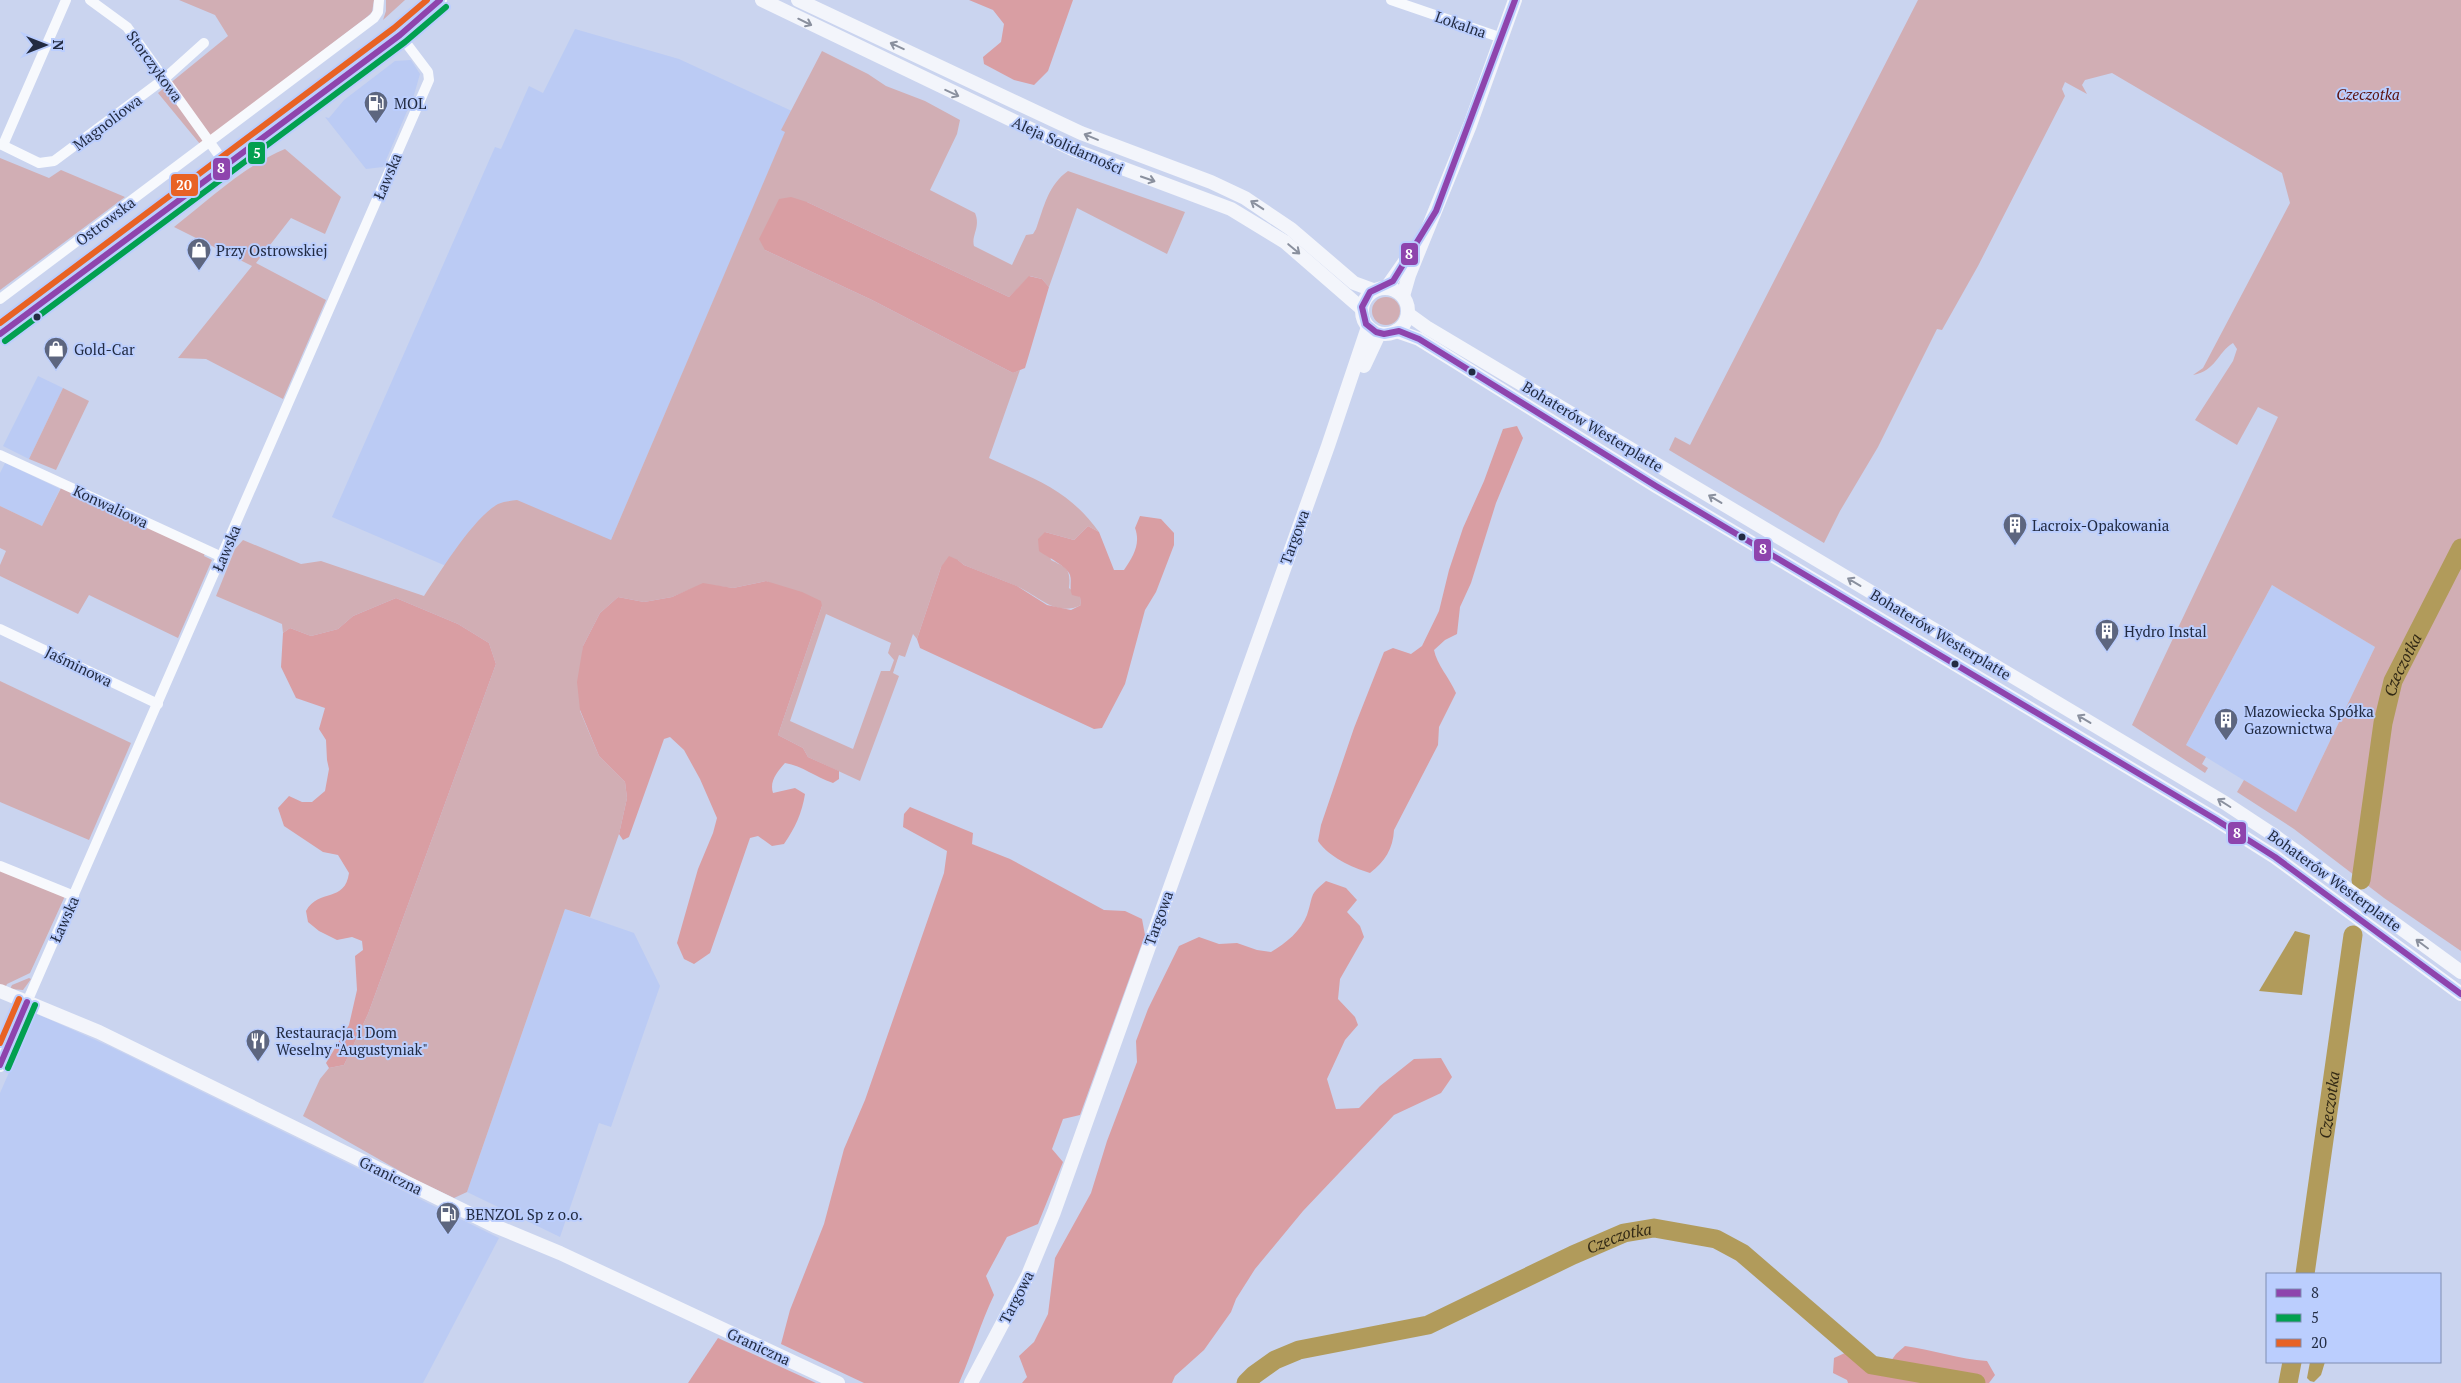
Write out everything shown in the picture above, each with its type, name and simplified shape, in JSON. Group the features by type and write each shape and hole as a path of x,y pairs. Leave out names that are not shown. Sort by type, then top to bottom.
{"main road":[{"name":"Ostrowska","path":"0,334 400,35 440,0"},
{"name":"Aleja Solidarności","path":"762,0 1074,150 1231,209 1285,242 1361,308"},
{"name":"Aleja Solidarności","path":"798,0 1081,133 1211,182 1245,198 1291,229 1354,283 1373,290"},
{"path":"1403,296 1409,274 1436,212 1515,0"},
{"path":"1387,287 1393,281 1436,212"},
{"path":"1387,287 1396,290 1403,296 1407,304 1408,314 1404,324 1396,331 1374,330 1362,315 1361,308 1365,298 1373,290 1387,287"},
{"name":"Bohaterów Westerplatte","path":"1408,314 2225,803 2272,834 2461,972"},
{"name":"Targowa","path":"971,1383 1028,1275 1054,1212 1328,446 1374,330"},
{"name":"Bohaterów Westerplatte","path":"1396,331 1419,339 1656,486 2214,819 2275,858 2461,994"},
{"name":"Graniczna","path":"0,991 99,1032 495,1226 560,1253 838,1383"},
{"name":"Ławska","path":"0,1065 27,1002"}],"street":[{"path":"2,144 66,0"},
{"name":"Storczykowa","path":"90,0 127,27 210,142"},
{"name":"Ostrowska","path":"0,299 374,18 378,12 379,0"},
{"name":"Lokalna","path":"1391,0 1502,38"},
{"name":"Ławska","path":"27,1002 429,80 428,72 400,35"},
{"name":"Magnoliowa","path":"2,144 39,163 54,162 164,79 204,44"},
{"path":"210,142 226,165"},
{"name":"Konwaliowa","path":"0,455 222,557"},
{"name":"Jaśminowa","path":"0,628 158,704"},
{"path":"0,866 74,896"}],"shaded area":[{"path":"969,0 1073,0 1048,71 1034,85 1014,80 984,64 983,57 1001,42 1004,24 993,10"},
{"path":"575,29 679,59 794,112 576,622 332,517 495,147 501,149 529,86 543,93"},
{"path":"411,60 420,74 414,95 383,167 366,169 325,117 329,118 344,100 395,61"},
{"path":"791,197 807,202 1009,297 1029,276 1042,279 1049,287 1025,368 1013,373 872,300 765,250 759,239 779,199"},
{"path":"38,376 63,388 29,459 3,446"},
{"path":"1517,426 1523,438 1496,503 1471,583 1460,607 1457,634 1445,640 1434,650 1456,693 1439,727 1438,745 1394,830 1390,849 1380,864 1370,873 1363,871 1334,857 1318,841 1321,825 1354,728 1384,652 1393,648 1411,654 1422,646 1439,611 1449,570 1463,528 1484,481 1503,429"},
{"path":"5,463 60,489 42,526 0,506 0,473"},
{"path":"1140,516 1161,519 1174,533 1174,545 1156,592 1145,610 1125,684 1102,728 1094,729 920,648 917,639 941,567 949,556 964,565 1017,586 1047,605 1071,610 1081,605 1080,597 1072,595 1070,575 1061,565 1039,551 1038,539 1045,532 1074,540 1088,526 1099,532 1114,570 1124,570 1137,545 1135,528"},
{"path":"766,581 802,592 821,601 822,606 778,735 803,748 808,757 839,771 839,779 833,783 785,763 780,769 773,780 773,793 795,788 805,794 798,820 784,844 772,846 758,836 750,838 710,953 694,964 684,959 677,943 698,869 717,818 700,779 684,750 670,737 664,739 629,837 623,840 619,834 627,798 625,782 599,756 580,710 577,682 583,646 600,613 618,597 644,602 672,597 703,583 733,588"},
{"path":"2272,585 2375,647 2296,812 2186,745"},
{"path":"396,598 458,624 489,643 496,664 368,1014 344,1065 329,1068 326,1063 349,1025 357,990 355,956 363,950 362,941 352,937 337,940 319,931 308,922 306,911 311,904 342,888 347,882 349,873 338,855 323,852 284,826 278,808 289,796 302,802 312,802 325,791 329,769 326,740 319,729 325,708 296,698 281,667 283,633 290,628 311,636 338,629 353,616"},
{"path":"910,807 973,833 972,844 1010,859 1104,910 1125,911 1142,919 1145,935 1080,1115 1063,1119 1052,1149 1063,1162 1038,1224 1007,1237 986,1276 994,1295 959,1383 864,1383 781,1344 790,1310 824,1224 844,1149 865,1100 944,873 947,851 903,827 904,814"},
{"path":"1326,881 1346,888 1357,900 1347,912 1360,926 1364,937 1340,979 1338,999 1355,1017 1358,1025 1345,1040 1327,1079 1336,1109 1359,1108 1380,1086 1414,1059 1441,1058 1452,1077 1441,1093 1394,1115 1303,1211 1255,1269 1236,1299 1231,1312 1204,1350 1175,1376 1172,1383 1022,1383 1027,1377 1019,1356 1034,1342 1048,1314 1055,1258 1091,1193 1107,1141 1137,1062 1136,1041 1148,1009 1179,946 1199,937 1219,944 1237,943 1257,950 1271,952 1287,941 1301,926 1307,915 1312,896"},
{"path":"565,909 634,933 660,986 611,1127 599,1123 560,1237 467,1192"},
{"path":"2295,931 2310,935 2302,995 2259,991"},
{"path":"35,1013 111,1047 499,1238 423,1383 0,1383 0,1093"},
{"path":"718,1338 816,1383 688,1383"},
{"path":"1905,1346 1987,1361 1995,1375 1989,1383 1848,1383 1847,1380 1833,1373 1834,1358 1847,1352 1862,1367 1883,1372 1896,1354"},
{"path":"2310,1363 2325,1363 2321,1375 2314,1382 2307,1378"}],"green space":[{"path":"179,0 374,0 372,12 367,17 200,144 158,93 228,36 215,15"},
{"path":"386,0 405,0 383,20 386,11"},
{"path":"1918,0 2461,0 2461,951 2384,898 2294,829 2237,792 2244,780 2296,812 2375,647 2272,585 2186,745 2206,757 2202,764 2208,768 2205,773 2132,725 2278,417 2258,407 2237,445 2195,420 2233,361 2237,349 2233,343 2227,347 2212,366 2201,373 2193,375 2203,368 2290,203 2282,173 2112,73 2085,80 2082,85 2087,94 2065,82 2062,89 2065,96 1978,266 1942,330 1937,329 1878,447 1840,511 1824,543 1669,450 1675,437 1690,445"},
{"path":"822,51 868,74 886,86 925,101 960,120 957,134 930,190 975,213 977,227 973,242 974,246 1012,265 1026,235 1033,234 1036,229 1051,190 1068,171 1185,212 1167,254 1077,208 1049,287 1042,279 1030,276 1009,297 807,202 765,250 872,300 1013,373 1020,370 989,458 1063,495 1087,517 1099,532 1088,526 1074,540 1045,532 1051,560 1067,570 1069,588 1080,597 1081,605 1063,609 1054,607 1008,582 964,565 958,560 941,567 917,639 913,634 905,657 899,655 893,673 899,676 860,781 808,757 803,748 778,735 822,606 766,581 733,588 703,584 672,597 644,602 618,597 600,613 583,646 580,711 599,756 625,782 627,798 619,834 590,917 565,909 467,1192 454,1198 412,1178 303,1116 320,1079 329,1068 344,1065 368,1014 496,664 489,643 458,624 396,598 353,616 338,629 311,636 290,628 283,633 282,624 216,596 235,549 243,540 301,564 321,561 424,596 468,532 498,504 508,501 517,500 611,540 785,132 781,130","holes":["826,614 891,643 888,653 894,660 890,671 881,671 853,749 790,721"]},
{"path":"285,149 341,197 325,234 291,218 256,263 326,300 283,399 206,359 178,358 252,266 174,227 241,174"},
{"path":"0,158 49,178 61,170 125,197 0,290"},
{"path":"1386,297 1396,301 1400,311 1396,321 1386,325 1376,321 1372,311 1376,301"},
{"path":"63,388 89,401 56,470 29,459"},
{"path":"63,484 206,550 204,556 212,560 178,638 89,595 78,614 0,576 0,565 6,551 0,548 0,506 42,526"},
{"path":"0,681 131,743 89,840 0,802"},
{"path":"0,870 65,896 30,973 7,984 5,988 0,986"},
{"path":"29,978 31,979 23,990 10,989 12,985"}],"waterway":[{"name":"Czeczotka","path":"2361,880 2383,723 2393,681 2461,548"},
{"name":"Czeczotka","path":"2305,1273 2353,935"},
{"name":"Czeczotka","path":"1246,1383 1275,1360 1299,1350 1428,1325 1573,1255 1624,1233 1654,1228 1716,1239 1742,1253 1872,1365 1976,1383"},
{"name":"Czeczotka","path":"2288,1383 2292,1363"}],"transit line":[{"name":"20","path":"0,323 394,28 427,0"},
{"name":"8","path":"0,334 400,35 440,0"},
{"name":"8","path":"1515,0 1436,211 1393,281 1370,292 1362,307 1366,324 1376,332 1384,334 1399,331 1419,339 1656,486 2215,819 2275,857 2461,994"},
{"name":"5","path":"5,341 405,42 446,7"},
{"name":"20","path":"0,1043 19,999"},
{"name":"8","path":"0,1065 27,1002"},
{"name":"5","path":"8,1068 35,1005"}],"place":[{"name":"MOL","path":"376,124"},
{"name":"Przy Ostrowskiej","path":"199,271"},
{"name":"Gold-Car","path":"56,370"},
{"name":"Lacroix-Opakowania","path":"2015,546"},
{"name":"Hydro Instal","path":"2107,652"},
{"name":"Mazowiecka Spółka Gazownictwa","path":"2226,741"},
{"name":"Restauracja i Dom Weselny \"Augustyniak\"","path":"258,1062"},
{"name":"BENZOL Sp z o.o.","path":"448,1235"}]}
